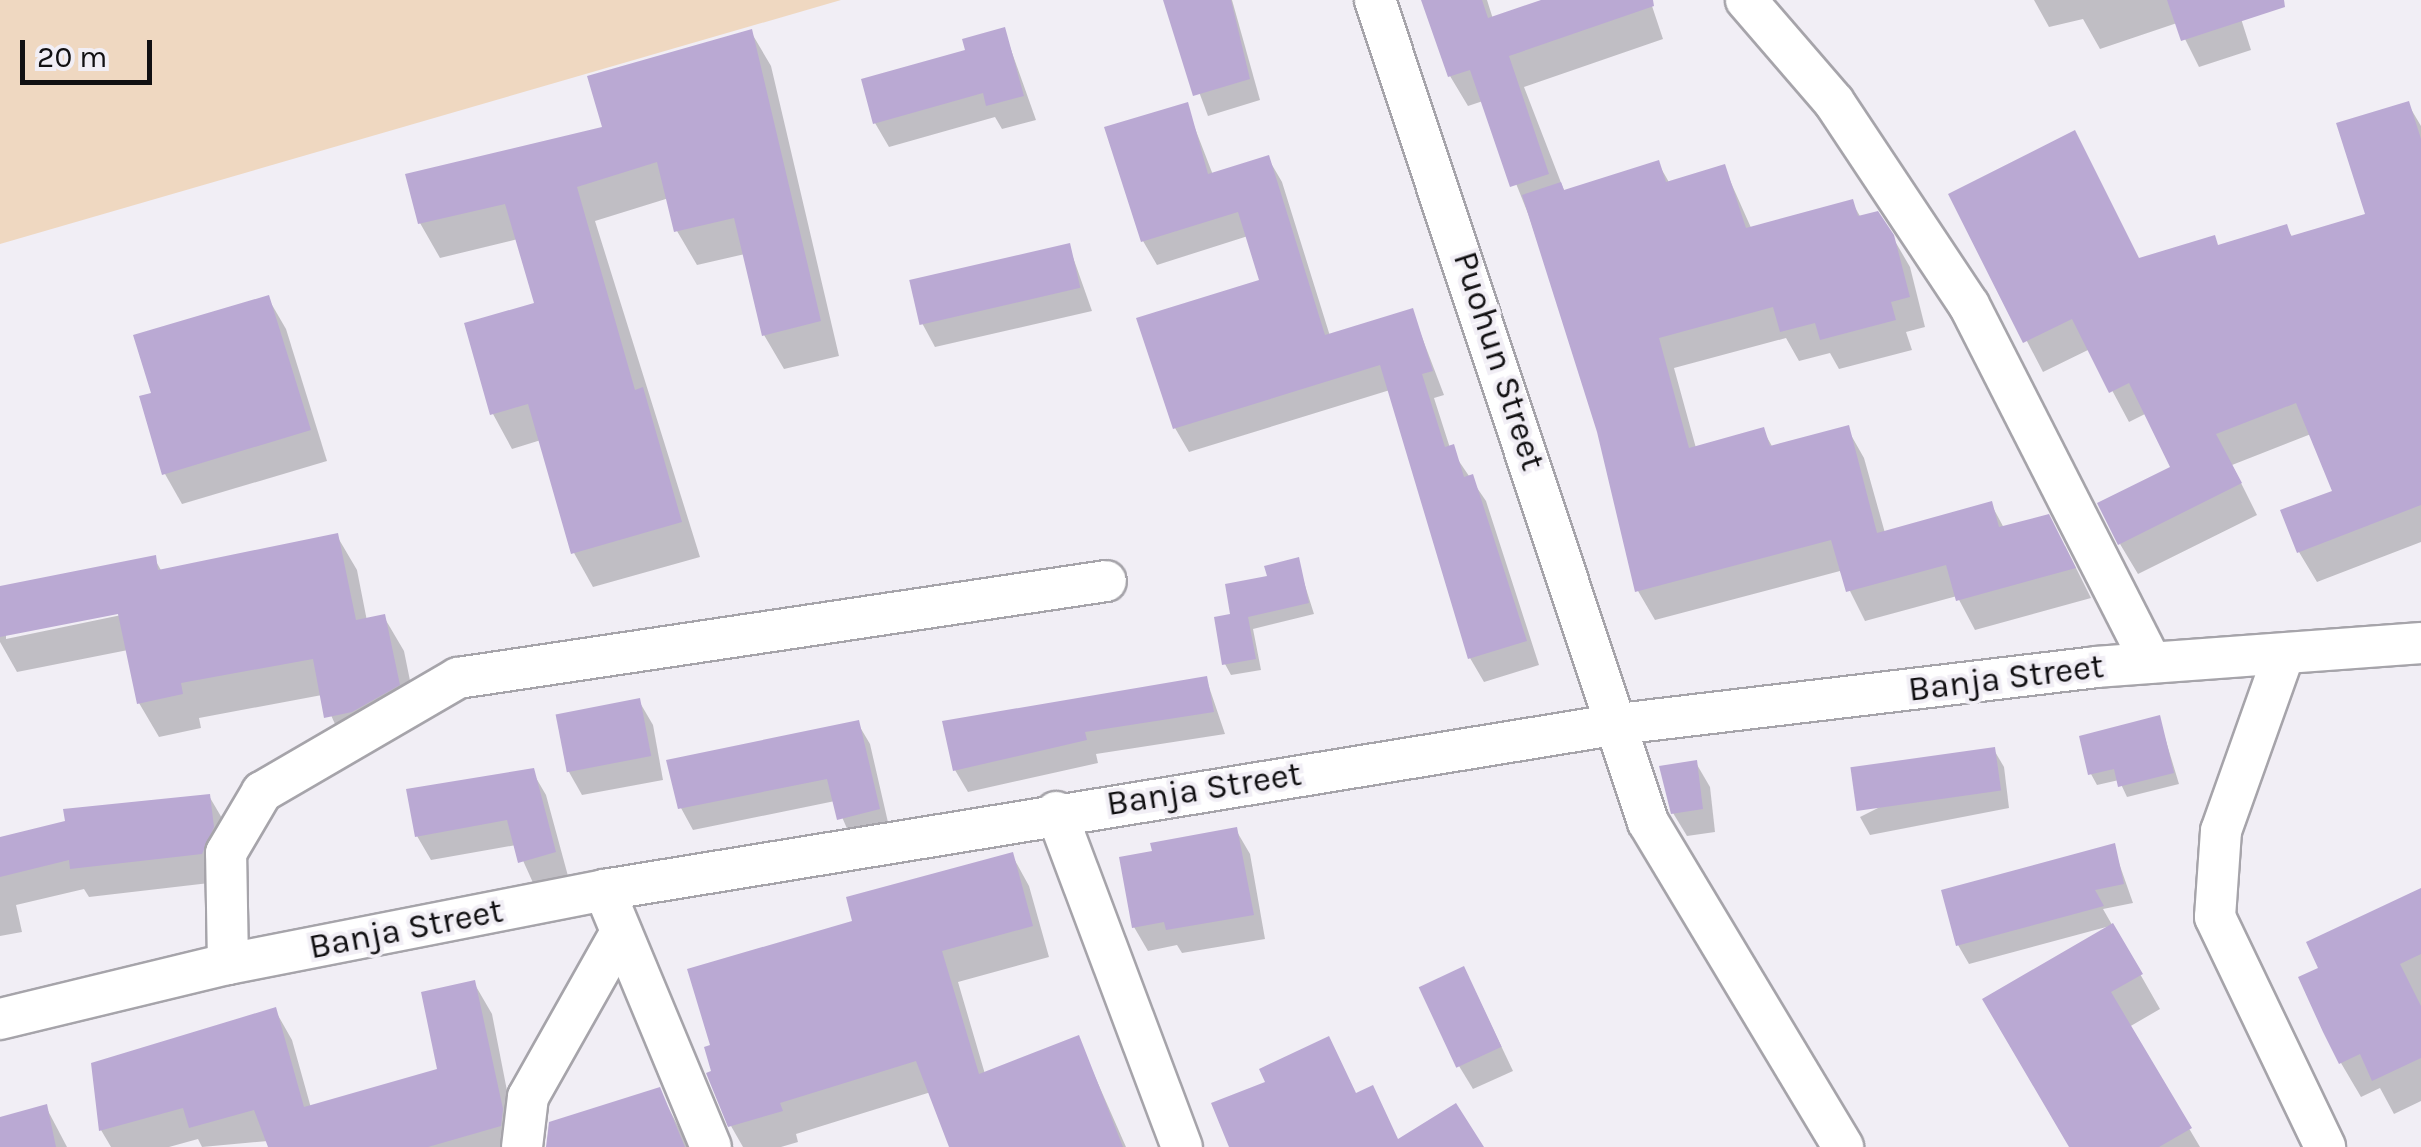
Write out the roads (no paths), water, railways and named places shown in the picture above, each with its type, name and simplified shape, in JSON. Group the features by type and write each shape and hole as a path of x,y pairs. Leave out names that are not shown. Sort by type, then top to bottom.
{"street":[{"name":"Puohun Street","path":"1375,0 1619,724 1648,822 1842,1147"},
{"path":"1746,0 1834,102 1969,305 2151,662"},
{"path":"228,964 226,853 262,792 458,678 1106,581"},
{"name":"Banja Street","path":"0,1019 228,964 604,890 1056,812 1619,724 2151,662 2421,643"},
{"path":"2284,654 2222,831 2215,917 2325,1147"},
{"path":"1056,812 1182,1147"},
{"path":"604,890 711,1147"},
{"path":"522,1147 528,1098 620,934"}]}
